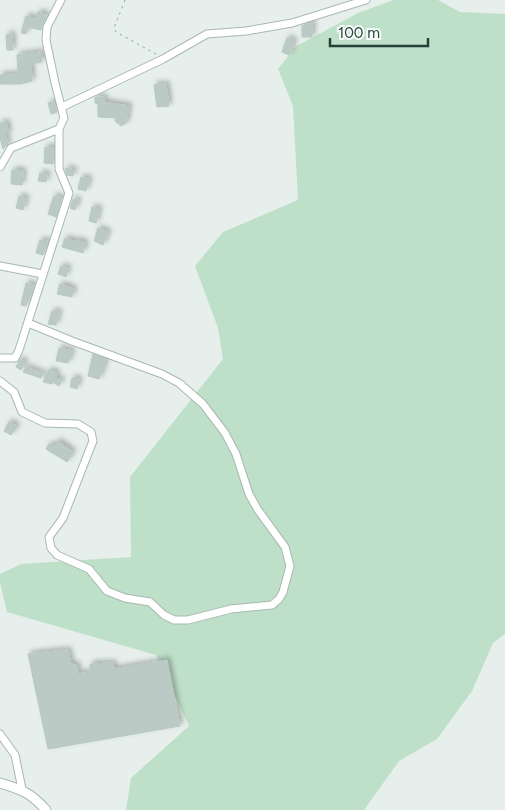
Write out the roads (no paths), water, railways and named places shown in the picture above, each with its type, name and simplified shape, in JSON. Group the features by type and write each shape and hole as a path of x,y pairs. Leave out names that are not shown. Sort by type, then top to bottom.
{"street":[{"path":"0,358 15,358 69,193 59,169 59,130 64,118 54,83 46,40 47,27 61,0"},
{"path":"62,107 164,59 207,34 246,31 292,23 366,0"},
{"path":"0,168 10,148 59,130"},
{"path":"0,266 43,274"},
{"path":"0,381 14,392 22,412 45,423 78,424 91,432 93,441 90,451 63,518 49,537 51,548 57,555 89,569 106,591 125,598 150,602 164,616 174,620 188,620 231,609 272,605 279,600 290,566 285,547 258,510 249,494 236,454 225,433 204,404 179,383 162,374 72,342 28,323"},
{"path":"0,734 15,755 22,789"},
{"path":"0,783 22,789 36,798 46,810"}]}
